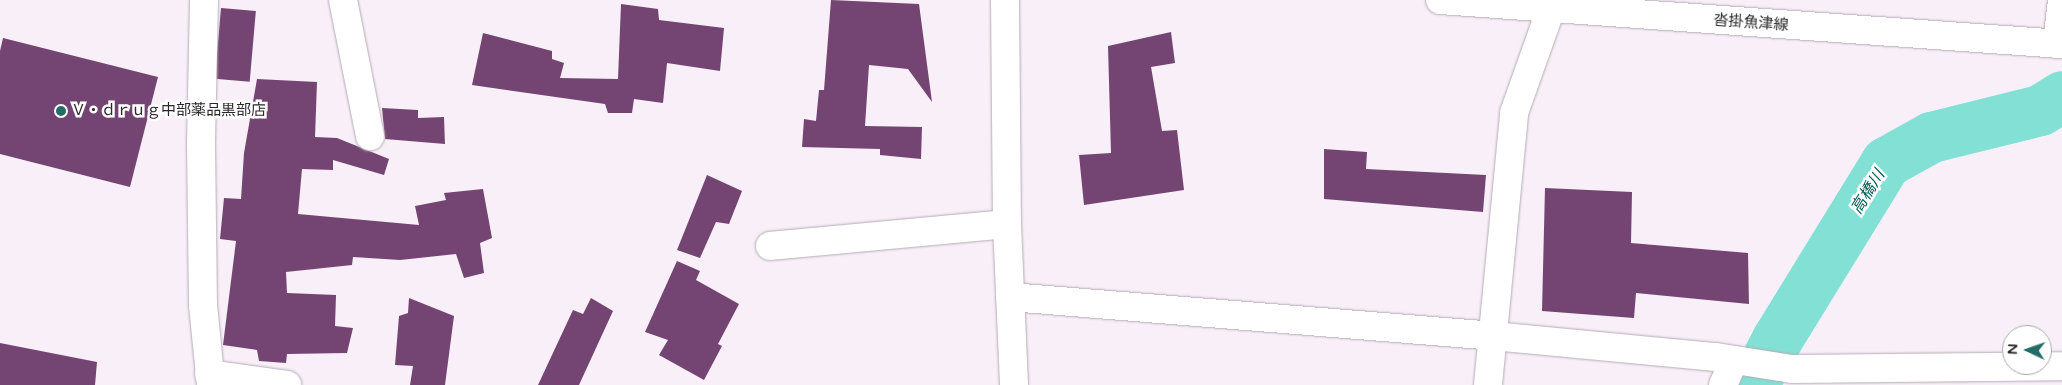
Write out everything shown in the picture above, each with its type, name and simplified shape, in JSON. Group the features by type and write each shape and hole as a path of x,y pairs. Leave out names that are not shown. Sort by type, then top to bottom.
{"street":[{"path":"204,0 202,267 210,379 287,385"},
{"path":"342,0 370,136"},
{"path":"1005,0 1007,224 1014,385"},
{"name":"沓掛魚津線","path":"1440,0 1552,4 2060,44"},
{"path":"2060,44 2062,0"},
{"path":"1488,385 1514,113 1552,4"},
{"path":"770,246 1007,224"},
{"path":"1010,297 1493,336 1734,360 1792,369 1967,376 2062,366"},
{"path":"1723,385 1734,360"}],"building":[{"path":"831,0 919,4 932,102 908,69 869,65 865,126 922,127 921,159 880,155 880,149 802,147 804,119 816,121 819,90 824,90"},
{"path":"621,4 658,9 659,20 724,28 720,71 667,63 663,103 634,99 632,113 608,113 605,104 472,85 483,33 552,51 552,59 564,63 560,78 618,79"},
{"path":"221,8 256,11 250,82 215,79"},
{"path":"1171,32 1175,63 1151,67 1162,131 1177,130 1184,190 1084,205 1079,155 1111,153 1108,46"},
{"path":"3,38 158,77 130,187 0,154 0,51"},
{"path":"257,79 317,82 315,137 337,138 389,159 384,175 333,160 333,170 302,169 298,214 419,225 415,206 446,200 444,193 483,189 492,238 480,243 484,273 464,278 456,254 400,260 353,257 352,265 286,272 287,293 336,295 335,326 353,328 347,353 287,354 286,363 259,361 257,350 223,345 236,241 220,239 224,198 241,199 244,153"},
{"path":"382,108 418,110 418,118 444,117 445,144 385,139"},
{"path":"1324,149 1367,152 1366,169 1486,175 1483,212 1324,199"},
{"path":"707,175 742,191 729,224 716,222 700,258 677,250"},
{"path":"1545,188 1632,192 1631,243 1748,253 1749,304 1636,293 1634,318 1542,311"},
{"path":"677,261 700,271 696,280 739,304 718,344 722,346 704,380 659,355 668,340 645,332"},
{"path":"409,298 454,316 445,385 410,385 413,366 395,365 399,316 408,313"},
{"path":"591,298 613,311 579,385 538,385 573,310 583,314"},
{"path":"0,343 97,362 95,385 0,385"}],"waterway":[{"name":"高橋川","path":"1753,385 1777,339 1886,162 1931,137 2040,110 2062,96"}],"place":[{"name":"Ｖ・ｄｒｕｇ中部薬品黒部店","path":"61,111"}]}
